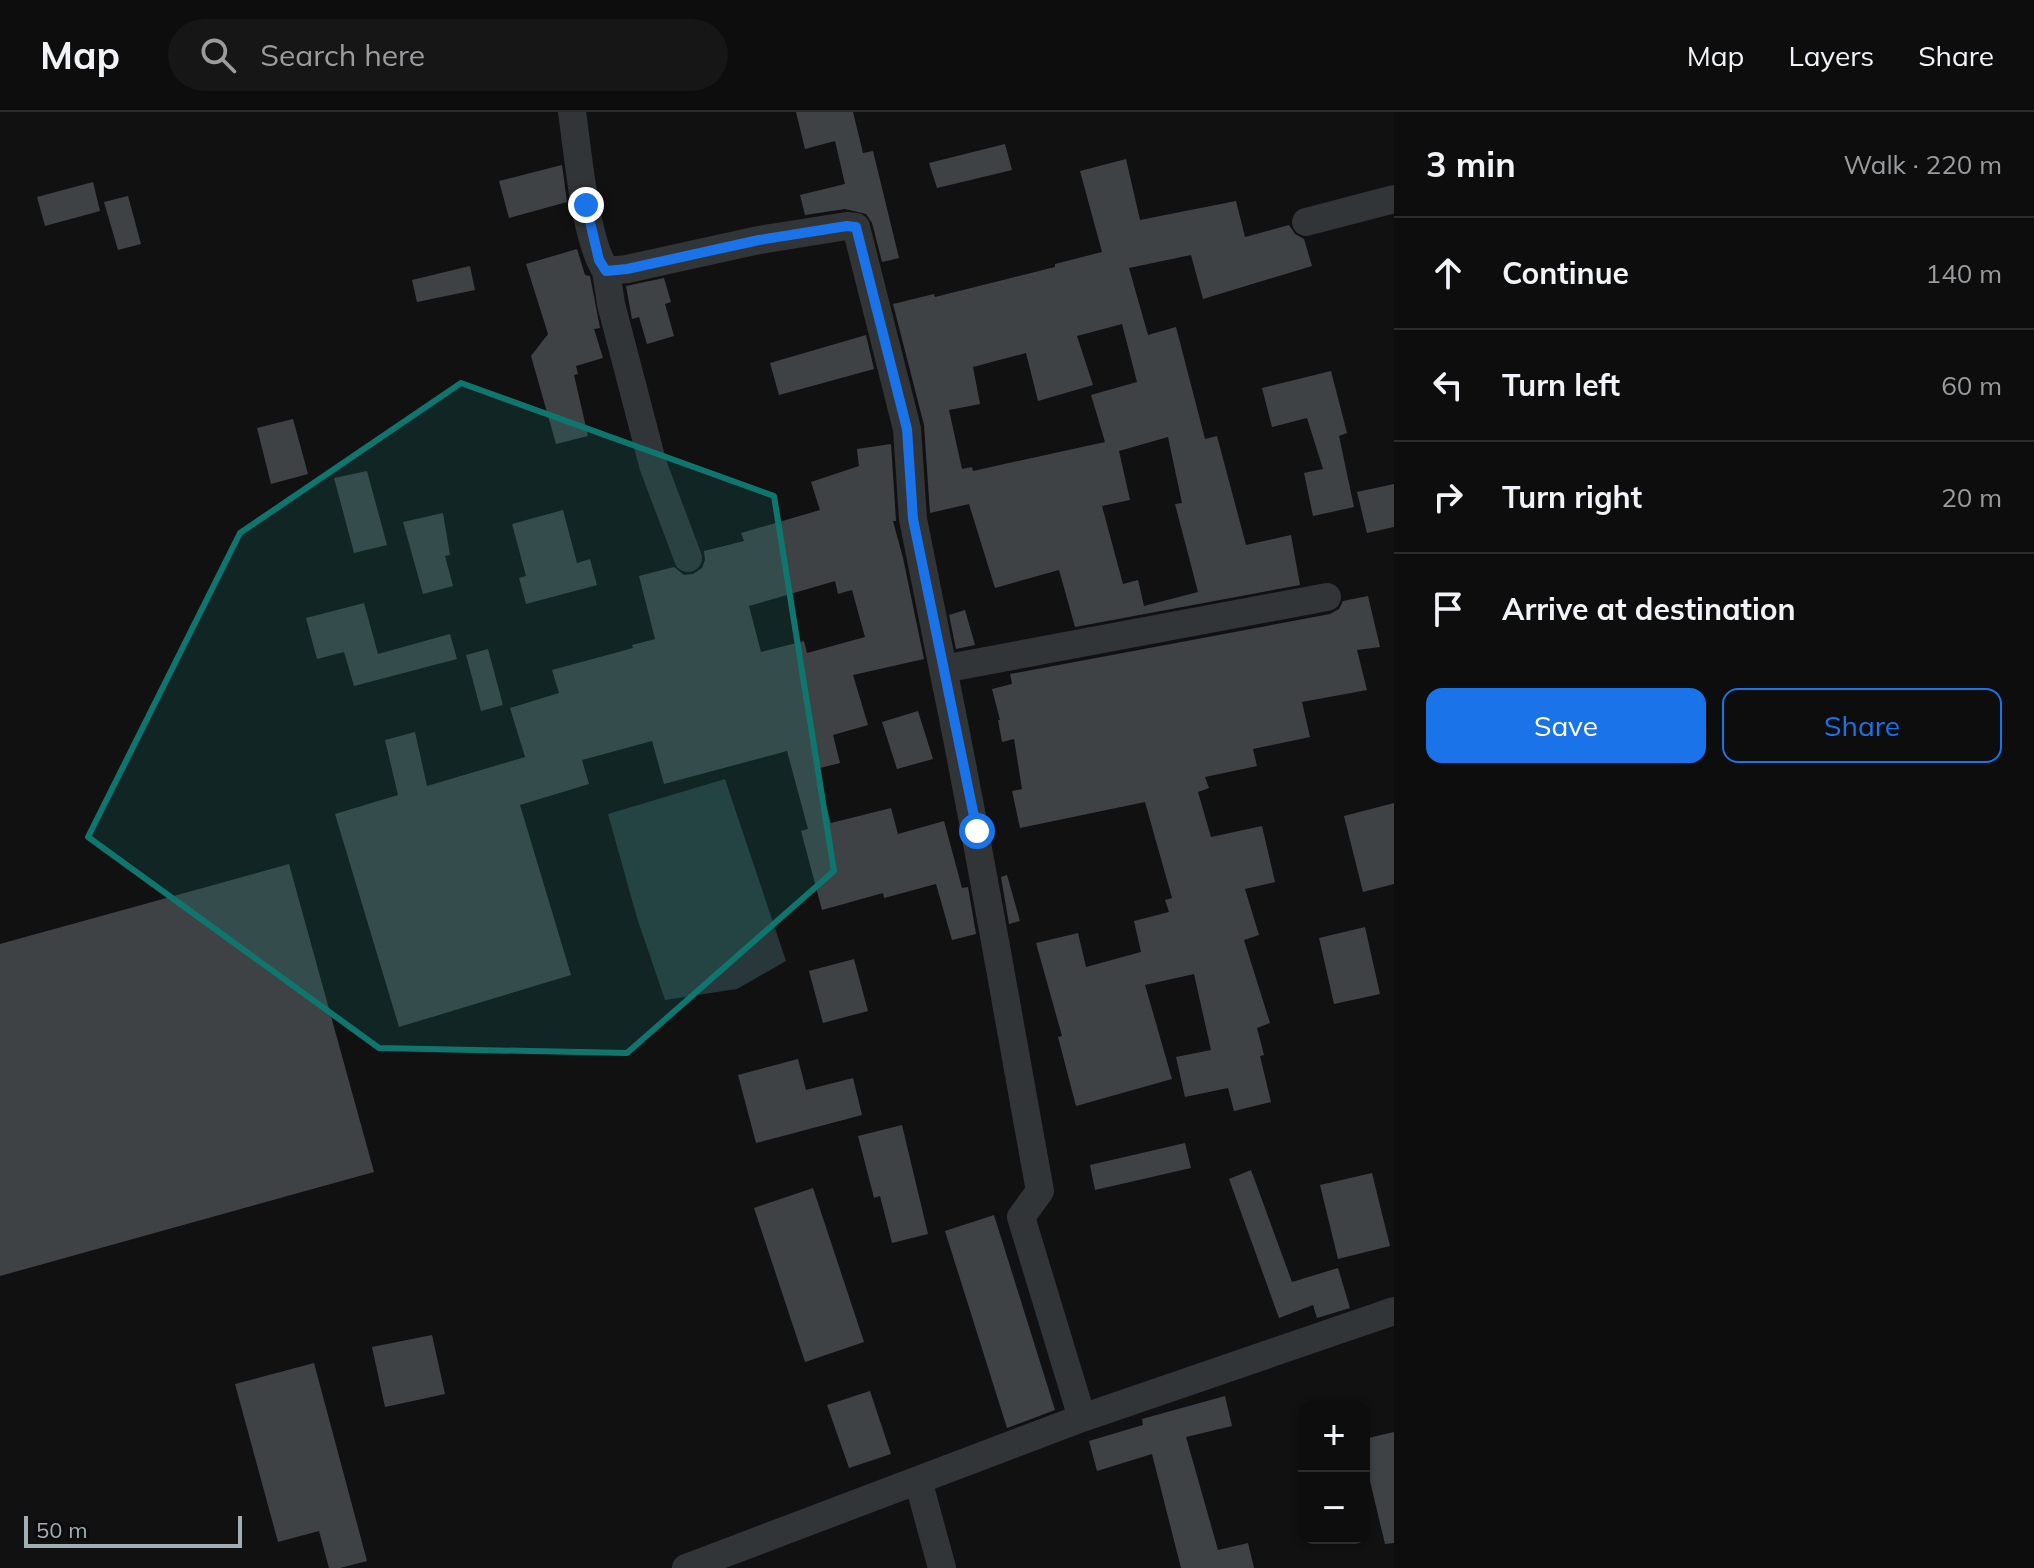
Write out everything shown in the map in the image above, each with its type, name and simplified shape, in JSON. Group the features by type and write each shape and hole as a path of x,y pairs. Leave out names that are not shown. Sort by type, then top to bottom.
{"street":[{"path":"572,112 586,205 599,260 606,271 611,304 653,465 688,558"},
{"path":"1306,222 1394,199"},
{"path":"606,271 759,240 856,227 907,429 913,519 977,831 998,969 1040,1191 1021,1217 1082,1418"},
{"path":"943,669 1327,597"},
{"path":"686,1568 1082,1418 1394,1311"},
{"path":"918,1480 942,1568"}],"highlighted area":[{"path":"461,383 774,496 834,871 627,1053 379,1048 88,837 240,533"}],"shaded area":[{"path":"725,779 786,961 737,989 665,1000 637,918 608,814"}],"building":[{"path":"796,112 853,112 863,153 873,151 899,258 882,262 872,223 866,214 845,209 805,215 800,195 845,184 835,141 805,149"},
{"path":"1005,144 1012,170 937,188 929,163"},
{"path":"1126,159 1140,220 1236,201 1245,237 1289,225 1295,234 1304,239 1312,266 1203,299 1191,255 1129,268 1148,335 1176,327 1205,439 1217,436 1246,545 1291,535 1300,585 1075,627 1059,570 995,588 969,504 930,513 924,425 893,304 934,294 935,297 1102,252 1080,171","holes":["1122,324 1137,382 1091,395 1105,442 973,471 972,467 962,469 949,410 980,404 973,367 1026,353 1038,401 1093,385 1077,336","1168,437 1182,503 1175,504 1198,592 1144,606 1138,580 1123,584 1102,506 1130,500 1119,451"]},
{"path":"562,165 567,202 509,218 499,181"},
{"path":"93,182 100,211 45,226 37,197"},
{"path":"128,196 141,244 118,250 104,202"},
{"path":"577,249 585,275 590,276 600,328 594,329 603,358 576,366 578,374 574,375 588,436 556,444 531,356 548,334 526,264"},
{"path":"470,266 475,290 417,302 412,280"},
{"path":"664,278 671,302 665,304 674,336 647,344 639,317 632,319 626,286"},
{"path":"866,335 874,369 779,395 770,363"},
{"path":"1331,371 1347,433 1339,436 1354,507 1313,516 1304,473 1323,469 1307,418 1272,427 1262,388"},
{"path":"293,419 308,474 271,484 257,428"},
{"path":"891,444 896,521 893,521 924,659 853,675 868,725 833,735 840,763 816,769 831,823 891,808 898,834 944,821 962,888 968,887 976,934 952,940 936,884 884,898 883,893 822,910 801,831 808,829 787,751 664,784 652,741 582,760 589,784 520,805 571,975 399,1027 335,814 398,795 385,740 415,732 427,786 525,757 510,708 559,693 552,670 655,639 639,576 674,567 684,575 693,574 702,568 704,551 744,541 741,533 820,510 811,482 859,466 857,449","holes":["835,581 838,594 852,590 865,637 807,653 804,641 761,652 749,606"]},
{"path":"367,471 387,545 354,553 334,478"},
{"path":"1394,484 1394,527 1367,533 1357,492"},
{"path":"563,510 577,563 590,559 597,585 526,604 519,578 526,576 512,524"},
{"path":"443,513 450,555 445,556 453,586 423,594 403,522"},
{"path":"1368,596 1380,647 1357,650 1367,690 1302,702 1310,737 1253,749 1257,766 1205,777 1209,788 1198,792 1211,837 1262,826 1275,882 1245,889 1259,935 1244,940 1270,1023 1257,1028 1271,1102 1234,1111 1228,1088 1185,1097 1176,1057 1211,1050 1194,974 1145,985 1172,1079 1076,1106 1058,1037 1062,1036 1036,943 1078,933 1086,967 1141,952 1134,921 1169,912 1165,900 1172,898 1145,802 1020,828 1012,791 1022,789 1014,739 1002,742 992,689 1012,684 1010,674 1330,614 1339,609 1343,601"},
{"path":"364,603 378,654 450,634 457,659 354,686 344,652 317,659 306,618"},
{"path":"965,610 975,645 956,649 949,615"},
{"path":"488,649 503,705 481,711 466,655"},
{"path":"918,711 933,759 897,769 882,722"},
{"path":"1394,803 1394,884 1363,892 1344,816"},
{"path":"289,864 374,1172 0,1276 0,944"},
{"path":"1007,875 1020,921 1009,924 1001,877"},
{"path":"1365,927 1380,994 1334,1004 1319,938"},
{"path":"854,959 868,1011 823,1023 809,971"},
{"path":"798,1059 806,1090 853,1078 862,1115 756,1143 738,1075"},
{"path":"902,1125 928,1234 892,1243 880,1196 874,1198 858,1136"},
{"path":"1185,1143 1191,1168 1095,1190 1090,1165"},
{"path":"1251,1170 1292,1282 1338,1268 1350,1308 1317,1318 1313,1305 1279,1318 1229,1179"},
{"path":"1372,1173 1390,1246 1338,1259 1320,1185"},
{"path":"813,1188 864,1342 805,1362 754,1208"},
{"path":"994,1215 1055,1410 1007,1428 945,1231"},
{"path":"432,1335 445,1394 385,1407 372,1347"},
{"path":"314,1363 367,1561 340,1568 329,1568 319,1531 278,1542 235,1384"},
{"path":"870,1391 891,1454 849,1468 827,1405"},
{"path":"1225,1396 1232,1426 1186,1437 1218,1550 1248,1543 1254,1568 1181,1568 1152,1454 1097,1471 1089,1441 1143,1425 1142,1419"},
{"path":"1394,1432 1394,1543 1385,1544 1370,1481 1370,1438"}],"route":[{"path":"586,205 599,260 606,271 759,240 856,227 907,429 913,519 977,831"}]}
